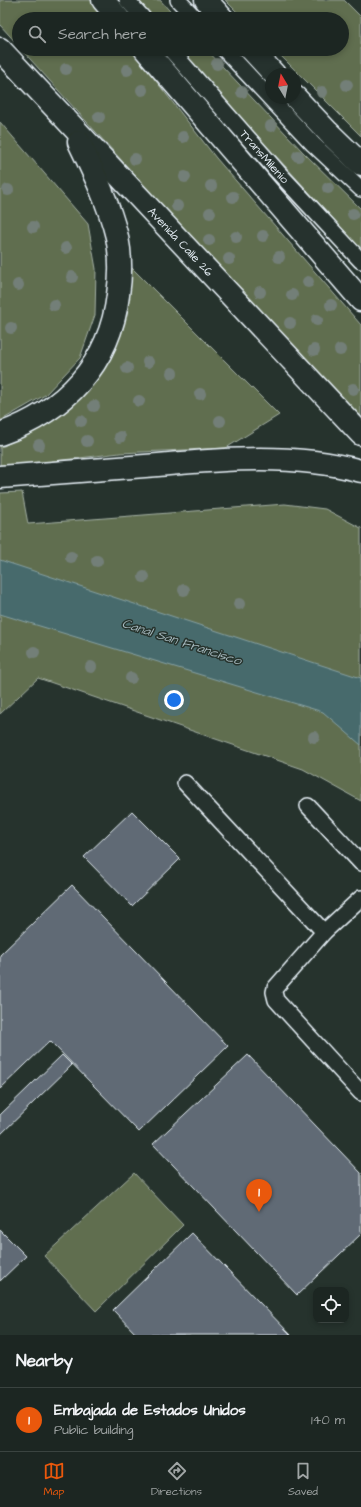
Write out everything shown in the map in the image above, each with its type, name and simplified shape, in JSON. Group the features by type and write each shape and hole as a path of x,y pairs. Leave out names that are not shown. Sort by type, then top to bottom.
{"main road":[{"path":"103,0 113,12"},
{"path":"206,0 217,12"},
{"name":"Avenida Calle 26","path":"0,49 361,434"},
{"path":"151,56 361,300"},
{"path":"257,56 268,68"},
{"path":"301,103 361,164"},
{"path":"0,434 20,427 53,407 78,385 95,364 108,338 116,311 121,274 117,238 109,210 98,181 71,124"},
{"path":"0,477 220,460 268,459 314,462 348,467 361,471"}],"lane":[{"path":"127,0 138,12"},
{"path":"178,0 189,12"},
{"name":"TransMilenio","path":"176,56 278,172 361,261"},
{"path":"231,56 313,144 361,189"},
{"path":"185,783 324,932"},
{"path":"308,806 361,863"},
{"path":"361,898 324,932 275,988 274,995 276,1000 361,1093"}],"green space":[{"path":"0,0 93,0 102,12 12,12 12,38 0,25"},
{"path":"134,0 160,0 171,12 145,12"},
{"path":"225,0 344,0 361,17 361,136 301,76 301,68 293,68 281,56 349,56 349,12 237,12"},
{"path":"27,56 136,56 216,158 361,325 361,419 179,224"},
{"path":"184,56 213,56 303,152 361,209 361,249"},
{"path":"0,122 88,224 96,269 95,315 80,358 45,395 0,421"},
{"path":"132,268 279,415 226,448 120,453 30,464 0,465 0,446 4,446 63,412 96,382 115,347"},
{"path":"22,492 28,524 285,504 325,509 361,528 361,801 303,769 38,678 0,714 0,493"},
{"path":"134,1173 183,1225 96,1311 44,1256"}],"water":[{"name":"Canal San Francisco","path":"0,560 361,678 361,745 323,712 0,614"}],"building":[{"path":"132,811 180,859 132,906 84,857"},
{"path":"72,885 228,1046 139,1132 50,1041 0,1089 0,955"},
{"path":"62,1055 72,1065 0,1135 0,1115"},
{"path":"248,1055 361,1173 361,1234 297,1295 153,1144"},
{"path":"0,1230 26,1256 0,1281"},
{"path":"192,1233 291,1335 137,1335 113,1310"}],"place":[{"name":"Embajada de Estados Unidos","path":"259,1212"}]}
